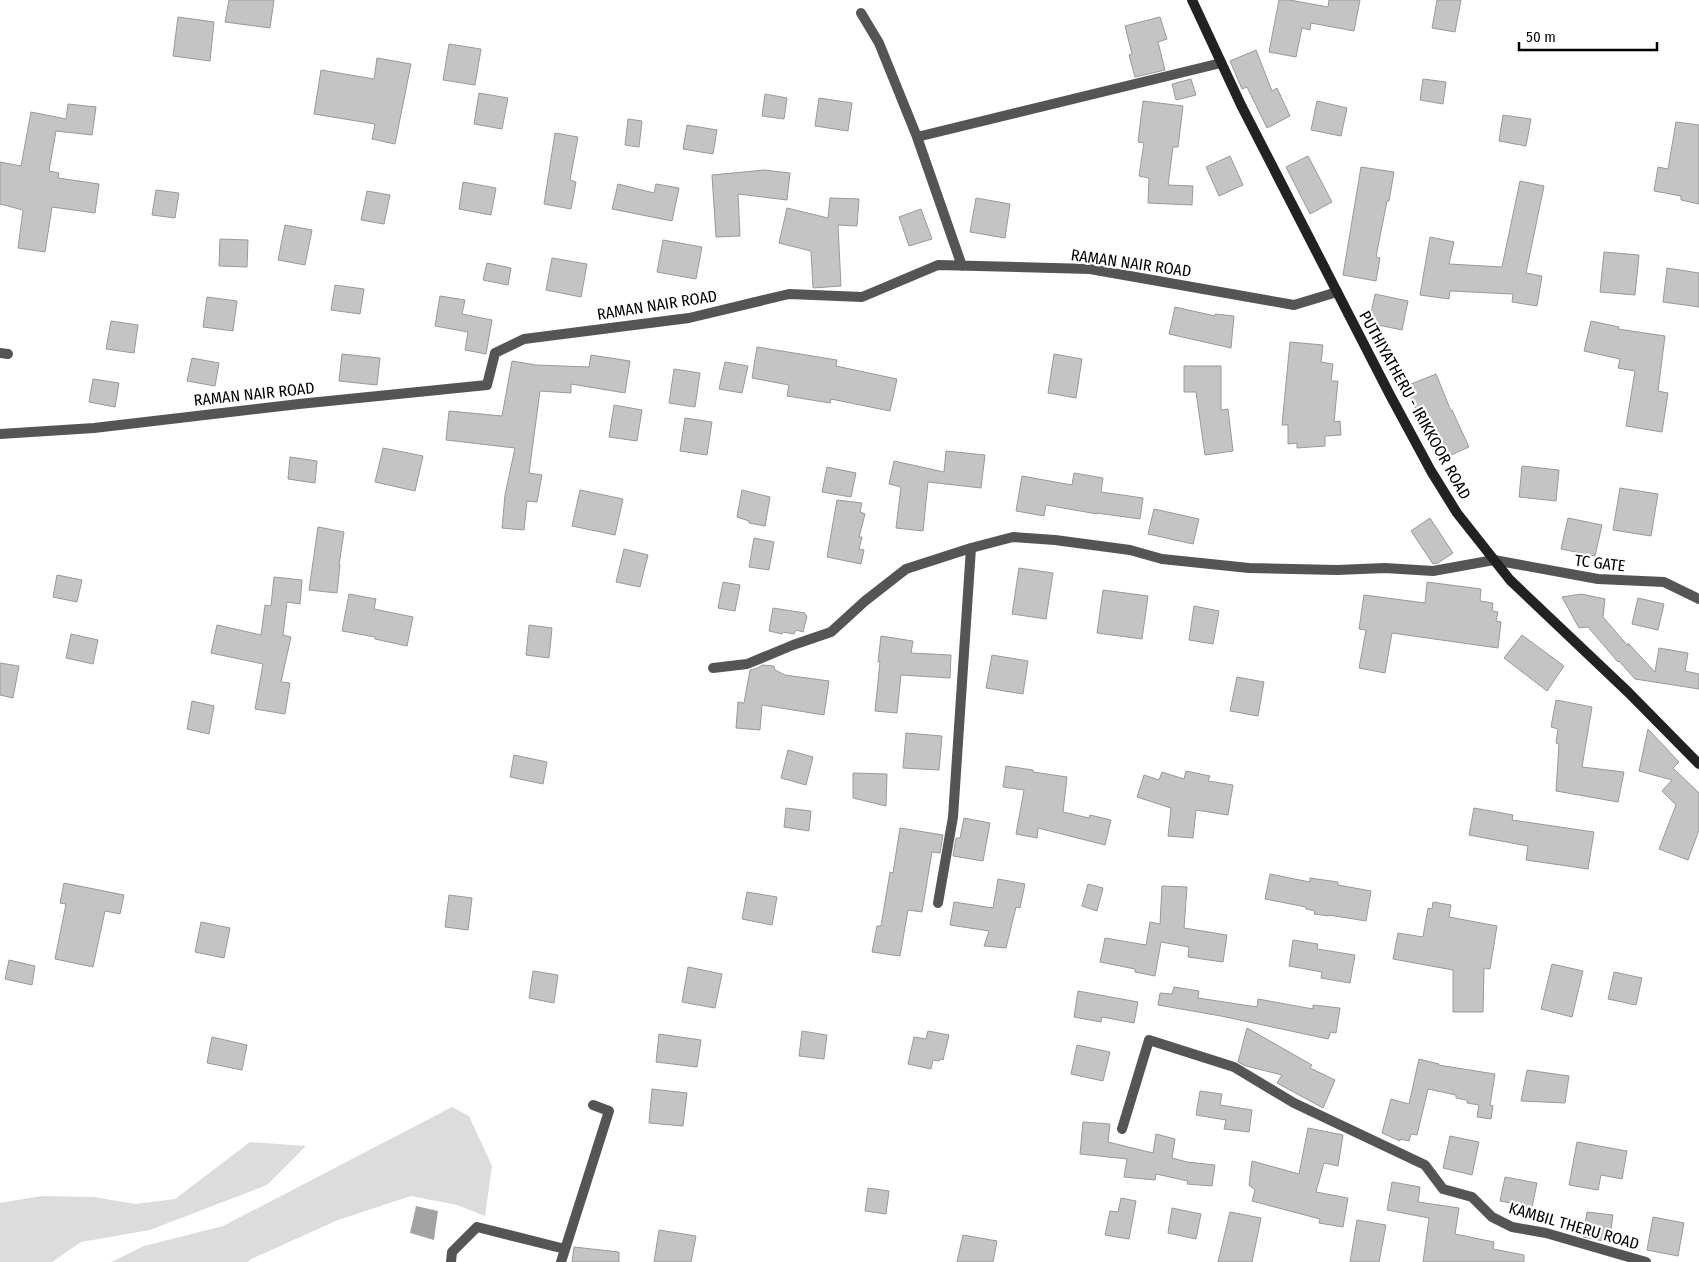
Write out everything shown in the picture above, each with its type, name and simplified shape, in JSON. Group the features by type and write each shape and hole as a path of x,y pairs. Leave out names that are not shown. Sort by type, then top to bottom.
{"main road":[{"name":"PUTHIYATHERU - IRIKKOOR ROAD","path":"1192,0 1221,63 1390,395 1431,471 1457,512 1510,580 1628,692 1699,764"}],"street":[{"path":"861,13 879,42 917,137 962,266"},
{"path":"917,137 1221,63"},
{"name":"RAMAN NAIR ROAD","path":"0,434 94,428 299,404 487,386 495,353 524,339 689,318 789,294 862,297 938,265 1090,269 1294,306 1337,292"},
{"path":"713,668 747,664 831,632 865,601 906,569 970,548 1013,537 1055,540 1130,550 1162,559 1249,568 1308,570 1385,568 1433,571 1494,560"},
{"path":"938,902 953,817 970,548"},
{"name":"TC GATE","path":"1494,560 1598,579 1664,582 1699,599"},
{"name":"KAMBIL THERU ROAD","path":"1122,1129 1149,1040 1234,1066 1294,1103 1425,1164 1443,1189 1472,1197 1492,1217 1512,1227 1546,1233 1646,1262"},
{"path":"561,1262 609,1111 593,1105"},
{"path":"451,1262 452,1252 478,1227 565,1250"}],"shaded area":[{"path":"452,1107 469,1116 492,1166 485,1216 457,1205 411,1196 338,1220 248,1262 111,1262 144,1246 223,1226"},
{"path":"250,1142 306,1146 267,1185 150,1230 81,1242 52,1262 0,1262 0,1203 41,1196 94,1197 135,1204 175,1199"},
{"path":"416,1206 438,1211 434,1240 410,1233"}],"building":[{"path":"229,0 274,0 270,28 225,22"},
{"path":"1279,0 1290,0 1328,7 1329,0 1360,0 1354,31 1311,23 1310,30 1302,28 1296,57 1269,52"},
{"path":"1437,0 1461,0 1455,32 1432,28"},
{"path":"178,17 214,22 210,61 173,56"},
{"path":"1160,17 1167,39 1158,42 1165,70 1135,77 1129,55 1132,54 1125,26"},
{"path":"449,44 481,49 475,85 443,80"},
{"path":"1256,50 1272,91 1277,88 1290,116 1267,128 1247,87 1242,89 1230,61"},
{"path":"377,58 411,64 395,144 372,139 375,124 314,114 321,70 374,79"},
{"path":"1191,79 1196,95 1176,100 1172,84"},
{"path":"1423,79 1446,82 1443,104 1420,100"},
{"path":"479,93 508,98 502,129 474,124"},
{"path":"765,94 787,98 784,119 762,116"},
{"path":"819,98 852,103 848,131 815,126"},
{"path":"1143,101 1183,106 1178,147 1173,147 1168,185 1193,186 1192,205 1148,203 1149,178 1139,176 1144,143 1138,142"},
{"path":"1317,101 1347,108 1341,136 1311,130"},
{"path":"68,104 96,107 92,135 56,131 49,171 59,173 58,178 99,184 95,213 52,207 45,252 18,248 23,210 0,204 0,162 21,166 31,112 66,119"},
{"path":"1503,115 1531,119 1526,146 1499,141"},
{"path":"628,119 642,121 639,147 625,145"},
{"path":"1676,122 1699,125 1699,204 1681,200 1681,196 1654,191 1658,167 1668,169"},
{"path":"687,125 717,130 713,154 683,149"},
{"path":"555,133 578,137 570,180 576,182 571,209 544,204"},
{"path":"1230,156 1243,185 1219,196 1206,167"},
{"path":"1308,156 1332,202 1310,214 1286,167"},
{"path":"1361,167 1394,172 1376,257 1380,258 1376,281 1343,275"},
{"path":"764,170 790,173 787,200 738,194 740,236 716,237 712,175"},
{"path":"1520,181 1544,186 1526,273 1542,276 1537,306 1512,302 1513,294 1450,291 1449,299 1420,295 1430,237 1454,242 1449,264 1502,267"},
{"path":"463,182 496,188 491,215 459,209"},
{"path":"618,184 654,193 656,184 679,188 672,221 612,209"},
{"path":"156,190 179,193 175,218 152,215"},
{"path":"367,191 390,195 384,224 361,220"},
{"path":"830,198 859,199 857,226 838,225 841,286 813,288 811,251 779,243 787,208 828,218"},
{"path":"976,198 1010,204 1005,238 970,232"},
{"path":"921,209 932,239 909,246 899,217"},
{"path":"285,225 312,230 305,265 278,260"},
{"path":"220,239 248,240 247,267 219,266"},
{"path":"663,240 702,247 696,279 657,272"},
{"path":"1604,252 1639,255 1635,295 1600,292"},
{"path":"552,258 587,264 581,297 546,290"},
{"path":"487,263 511,268 508,285 483,280"},
{"path":"1667,268 1699,273 1699,307 1663,302"},
{"path":"335,285 364,289 360,314 331,310"},
{"path":"1375,294 1408,301 1402,330 1369,323"},
{"path":"440,296 465,300 462,314 492,320 486,354 465,350 468,332 435,326"},
{"path":"207,297 237,301 233,331 203,327"},
{"path":"1175,307 1215,316 1215,314 1234,316 1231,348 1169,334"},
{"path":"111,321 138,325 134,353 106,349"},
{"path":"1591,321 1619,327 1618,329 1665,336 1658,391 1668,393 1662,432 1626,426 1635,371 1618,368 1620,359 1584,351"},
{"path":"1290,342 1323,345 1321,362 1333,364 1331,381 1338,381 1334,422 1340,421 1341,435 1325,436 1325,446 1297,448 1297,443 1288,444 1288,425 1282,425"},
{"path":"757,347 837,360 836,366 897,379 890,411 831,399 830,403 787,396 789,385 752,378"},
{"path":"342,354 380,358 377,385 339,381"},
{"path":"1054,354 1082,359 1076,398 1048,393"},
{"path":"591,355 630,361 625,393 571,384 571,393 540,391 529,473 542,475 537,502 527,501 524,530 502,528 505,495 515,448 446,440 449,411 502,416 512,361 536,365 589,367"},
{"path":"192,358 219,363 215,386 187,381"},
{"path":"725,362 748,366 742,393 719,389"},
{"path":"1184,366 1221,366 1221,410 1228,409 1233,451 1205,455 1196,392 1184,392"},
{"path":"674,369 700,373 695,407 669,403"},
{"path":"1436,374 1451,411 1469,447 1438,461 1406,386"},
{"path":"93,379 119,383 115,407 89,402"},
{"path":"614,405 642,410 637,441 609,437"},
{"path":"685,418 712,422 707,455 680,451"},
{"path":"383,448 423,456 415,491 375,482"},
{"path":"946,451 985,455 981,488 928,482 923,531 896,528 901,487 889,484 894,461 944,472"},
{"path":"290,457 317,461 315,483 288,479"},
{"path":"1522,466 1559,470 1556,501 1519,497"},
{"path":"827,467 856,473 851,497 822,492"},
{"path":"1074,473 1103,478 1101,492 1143,498 1140,519 1046,505 1044,516 1016,511 1022,476 1072,485"},
{"path":"1620,488 1658,494 1651,536 1613,530"},
{"path":"580,490 623,499 615,535 572,526"},
{"path":"742,490 770,497 765,526 749,523 749,521 737,517"},
{"path":"837,500 862,503 860,512 865,514 859,537 862,537 859,549 864,550 861,564 827,557"},
{"path":"1154,509 1199,519 1193,544 1148,534"},
{"path":"1430,518 1453,553 1438,563 1433,564 1411,531"},
{"path":"1568,518 1602,525 1595,556 1561,549"},
{"path":"318,527 344,532 337,593 309,590"},
{"path":"754,538 774,542 769,570 749,567"},
{"path":"624,549 648,555 640,587 616,582"},
{"path":"1019,568 1053,573 1046,619 1012,614"},
{"path":"57,575 82,580 77,602 53,597"},
{"path":"274,577 302,580 300,604 287,602 283,635 291,637 281,682 290,683 285,714 255,709 263,664 211,653 217,625 261,635 265,605 271,606"},
{"path":"723,582 740,585 735,611 718,608"},
{"path":"1427,582 1481,589 1480,601 1493,603 1492,611 1498,612 1496,621 1501,622 1498,648 1392,633 1385,673 1359,668 1366,630 1359,629 1364,595 1425,603"},
{"path":"1103,590 1148,596 1142,639 1097,633"},
{"path":"349,594 376,599 374,609 413,617 407,646 375,639 375,637 342,631"},
{"path":"1581,594 1605,599 1603,617 1628,646 1628,643 1655,672 1659,648 1688,653 1685,671 1699,674 1699,689 1635,679 1588,627 1579,628 1562,597"},
{"path":"1638,598 1664,604 1658,630 1632,624"},
{"path":"1194,606 1219,611 1213,644 1189,640"},
{"path":"773,608 805,613 807,616 803,632 796,630 794,634 783,632 782,634 769,631"},
{"path":"529,625 552,628 549,658 526,655"},
{"path":"71,634 98,640 93,664 66,658"},
{"path":"1522,635 1564,666 1547,691 1504,658"},
{"path":"881,636 913,641 911,653 951,655 950,678 901,675 897,713 875,711"},
{"path":"992,655 1028,661 1023,694 986,688"},
{"path":"0,663 19,666 13,698 0,695"},
{"path":"762,665 774,666 775,670 785,675 829,681 824,715 762,705 760,730 736,728 738,702 744,703 750,670"},
{"path":"1237,677 1264,682 1258,716 1230,711"},
{"path":"1556,700 1592,707 1582,767 1624,772 1618,802 1556,791 1559,744 1556,743 1558,729 1551,727"},
{"path":"192,701 214,706 209,734 187,729"},
{"path":"1648,729 1679,762 1673,768 1699,793 1699,830 1688,860 1659,849 1676,805 1662,791 1672,780 1639,771"},
{"path":"906,733 942,736 939,770 903,768"},
{"path":"788,750 813,757 806,785 781,778"},
{"path":"514,755 547,762 543,784 510,777"},
{"path":"1006,766 1067,777 1063,812 1089,818 1090,815 1111,820 1105,845 1038,828 1037,838 1016,834 1024,790 1003,787"},
{"path":"1186,771 1210,776 1208,781 1233,785 1228,815 1196,810 1193,838 1168,836 1171,808 1137,797 1144,775 1159,780 1162,772 1184,779"},
{"path":"853,773 887,774 886,806 853,798"},
{"path":"786,808 811,811 809,831 784,827"},
{"path":"1474,808 1513,815 1512,820 1594,832 1588,869 1526,860 1528,846 1469,835"},
{"path":"964,818 990,823 983,861 953,856 956,838 960,838"},
{"path":"900,828 943,835 940,853 932,852 922,912 908,910 900,956 872,952 877,926 881,926 890,872 893,873"},
{"path":"1270,874 1310,882 1310,878 1338,882 1338,885 1371,891 1366,921 1314,914 1315,911 1306,909 1306,907 1265,899"},
{"path":"998,879 1025,884 1020,908 1016,907 1006,948 984,946 989,931 950,925 954,902 993,908"},
{"path":"64,883 124,895 120,914 105,911 93,967 55,959 66,904 60,903"},
{"path":"1088,884 1103,888 1097,911 1082,906"},
{"path":"1162,886 1187,887 1184,928 1227,935 1223,962 1188,957 1189,947 1161,942 1155,976 1135,972 1135,969 1100,962 1105,938 1146,945 1150,922 1160,924"},
{"path":"747,892 777,897 772,925 742,919"},
{"path":"449,895 472,898 468,930 445,927"},
{"path":"1433,902 1451,905 1449,917 1497,926 1490,969 1484,968 1483,1012 1453,1012 1453,970 1393,959 1398,933 1423,937 1428,908 1432,909"},
{"path":"201,922 230,928 224,958 195,952"},
{"path":"1293,940 1318,944 1317,949 1355,955 1350,983 1321,978 1322,972 1289,966"},
{"path":"9,960 35,966 32,985 5,979"},
{"path":"1552,964 1583,971 1572,1017 1541,1009"},
{"path":"688,967 722,974 715,1008 682,1002"},
{"path":"533,971 558,975 554,1003 529,998"},
{"path":"1614,972 1642,978 1636,1005 1608,999"},
{"path":"1174,987 1199,991 1198,998 1257,1007 1258,999 1313,1009 1313,1005 1340,1008 1336,1033 1331,1032 1328,1039 1221,1016 1158,1005 1160,993 1172,994"},
{"path":"1078,991 1138,1002 1134,1023 1102,1017 1101,1022 1074,1017"},
{"path":"1247,1028 1312,1065 1310,1068 1335,1080 1323,1108 1277,1083 1282,1075 1246,1066 1238,1062"},
{"path":"802,1031 827,1035 824,1059 799,1056"},
{"path":"928,1031 949,1035 943,1060 933,1060 931,1069 908,1064 914,1037 926,1039"},
{"path":"659,1034 701,1040 697,1067 656,1062"},
{"path":"212,1037 247,1045 242,1070 207,1063"},
{"path":"1077,1045 1110,1052 1103,1081 1071,1074"},
{"path":"1419,1059 1438,1065 1495,1074 1490,1105 1493,1106 1491,1119 1477,1117 1479,1105 1467,1103 1467,1100 1456,1098 1456,1095 1428,1089 1417,1135 1411,1134 1409,1141 1400,1139 1400,1141 1382,1133 1391,1099 1409,1104"},
{"path":"1527,1070 1569,1076 1565,1103 1521,1101"},
{"path":"652,1089 687,1093 683,1126 649,1123"},
{"path":"1200,1091 1222,1094 1220,1105 1252,1110 1249,1132 1224,1129 1226,1120 1196,1115"},
{"path":"1083,1122 1110,1124 1108,1142 1153,1153 1156,1134 1175,1139 1172,1158 1187,1162 1215,1165 1212,1186 1187,1184 1188,1181 1156,1174 1155,1180 1124,1177 1127,1159 1080,1154"},
{"path":"1308,1128 1343,1135 1338,1166 1324,1163 1316,1192 1348,1198 1343,1227 1319,1223 1320,1219 1252,1201 1255,1190 1249,1185 1252,1161 1299,1174"},
{"path":"1450,1136 1479,1142 1472,1175 1443,1168"},
{"path":"1577,1142 1627,1151 1622,1179 1601,1175 1598,1190 1569,1185"},
{"path":"1505,1177 1537,1183 1532,1207 1500,1201"},
{"path":"1392,1182 1420,1187 1418,1202 1459,1208 1455,1234 1494,1242 1493,1249 1524,1255 1524,1262 1423,1262 1429,1218 1387,1210"},
{"path":"868,1188 889,1191 886,1214 865,1211"},
{"path":"1121,1198 1136,1201 1129,1239 1105,1235 1110,1211 1118,1212"},
{"path":"1172,1208 1201,1214 1196,1239 1168,1233"},
{"path":"1230,1212 1261,1218 1252,1262 1218,1262"},
{"path":"1587,1212 1613,1215 1609,1242 1583,1237"},
{"path":"1653,1217 1684,1223 1678,1256 1647,1250"},
{"path":"1357,1220 1386,1225 1379,1262 1350,1262"},
{"path":"659,1230 696,1236 691,1262 654,1262"},
{"path":"963,1235 997,1241 993,1262 957,1262"},
{"path":"574,1247 619,1252 619,1262 572,1262"}]}
